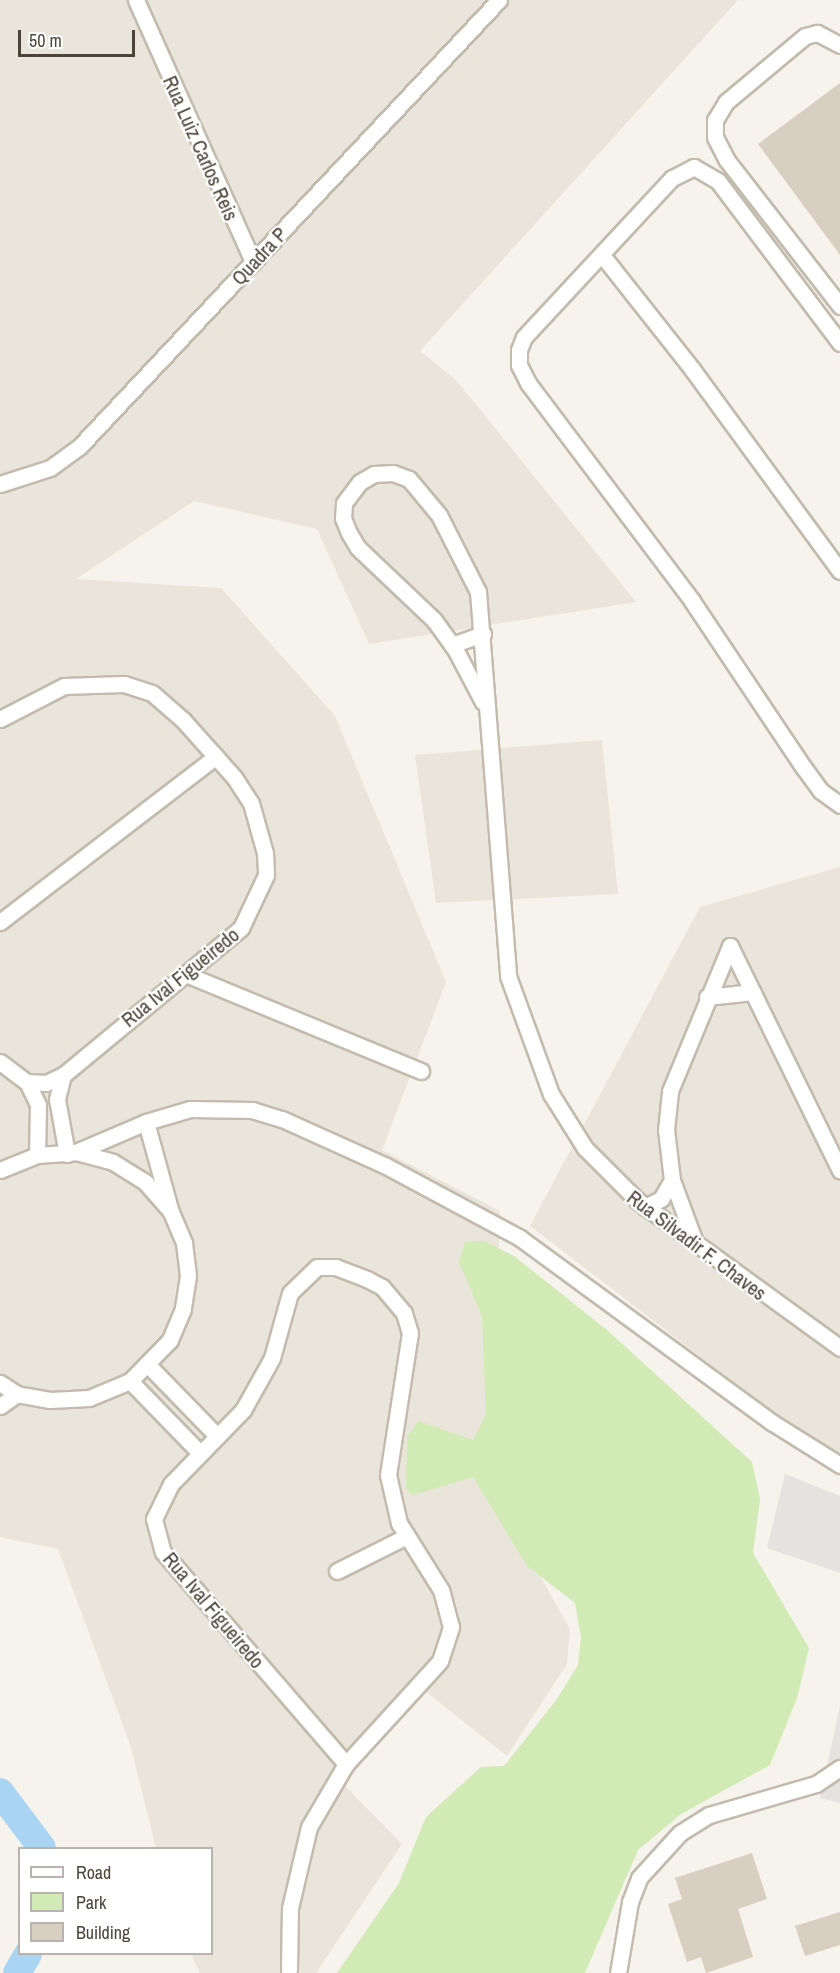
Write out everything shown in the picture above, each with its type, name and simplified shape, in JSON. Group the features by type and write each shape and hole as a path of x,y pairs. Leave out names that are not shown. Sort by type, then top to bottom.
{"street":[{"name":"Rua Luiz Carlos Reis","path":"136,0 253,262"},
{"name":"Quadra P","path":"0,484 50,468 80,446 500,0"},
{"path":"840,45 817,33 805,36 726,102 715,120 715,137 726,159 840,306"},
{"path":"840,343 718,181 705,170 685,169 672,178 524,337 519,364 528,383 692,601 820,791 840,805"},
{"path":"602,255 692,369 840,571"},
{"path":"393,473 409,479 439,515 478,592 483,634 483,702 452,645 349,533 344,503 360,482 374,474 393,473"},
{"path":"452,645 483,634"},
{"name":"Rua Ival Figueiredo","path":"0,719 64,686 124,684 152,693 168,706 216,756 251,803 261,827 266,875 242,928 188,975 63,1075"},
{"name":"Rua Silvadir F. Chaves","path":"483,702 508,976 536,1064 569,1124 608,1175 645,1207 840,1348"},
{"path":"0,922 216,756"},
{"path":"695,1242 672,1180 666,1130 670,1091 706,997 730,946 840,1171"},
{"path":"206,959 219,987"},
{"path":"188,975 421,1071"},
{"path":"706,997 753,992"},
{"path":"0,1062 27,1082 46,1083 63,1075"},
{"path":"63,1075 57,1099 71,1153"},
{"path":"27,1082 40,1118 37,1155"},
{"path":"71,1153 146,1122 190,1110 252,1110 386,1166 520,1238 773,1423 840,1465"},
{"path":"0,1383 17,1394 50,1400 89,1398 130,1381 149,1366 170,1340 186,1287 184,1243 171,1212 146,1122"},
{"path":"0,1170 37,1155 71,1153 113,1162 138,1177 171,1212"},
{"path":"645,1207 661,1199 672,1180"},
{"name":"Rua Ival Figueiredo","path":"290,1970 290,1908 301,1853 309,1827 346,1764 440,1661 451,1627 441,1590 405,1537 388,1475 410,1333 396,1300 368,1279 336,1267 317,1267 298,1280 261,1382 243,1410 200,1453 159,1503 154,1519 163,1552 346,1764"},
{"path":"149,1366 217,1436"},
{"path":"130,1381 200,1453"},
{"path":"0,1406 17,1394"},
{"path":"337,1571 405,1537"},
{"path":"618,1973 630,1902 639,1878 680,1833 709,1815 816,1784 840,1768"}],"shaded area":[{"path":"0,0 738,0 420,351 456,380 636,602 369,644 317,529 194,501 76,579 221,588 335,716 446,982 382,1150 500,1211 492,1491 570,1629 567,1664 507,1756 416,1684 338,1779 402,1844 316,1973 200,1973 191,1955 213,1955 213,1847 156,1847 131,1747 58,1549 0,1537"},
{"path":"602,740 618,894 436,903 415,755"},
{"path":"840,867 840,1464 530,1226 700,907"},
{"path":"785,1474 840,1496 840,1573 767,1548"},
{"path":"840,1706 840,1803 820,1798"}],"green space":[{"path":"484,1241 514,1256 607,1330 752,1462 760,1499 753,1553 809,1648 797,1698 770,1765 681,1814 638,1850 585,1973 337,1973 399,1883 426,1817 481,1767 504,1766 557,1699 578,1665 581,1637 575,1603 527,1566 473,1477 413,1495 406,1489 407,1436 419,1421 473,1440 486,1414 482,1316 459,1262 465,1242"}],"building":[{"path":"840,83 840,255 758,144"},
{"path":"752,1853 767,1899 738,1909 753,1957 706,1973 701,1957 687,1962 668,1904 682,1899 675,1878"},
{"path":"840,1912 840,1945 805,1956 795,1926"}],"waterway":[{"path":"0,1792 41,1847"},
{"path":"17,1973 27,1955"}]}
